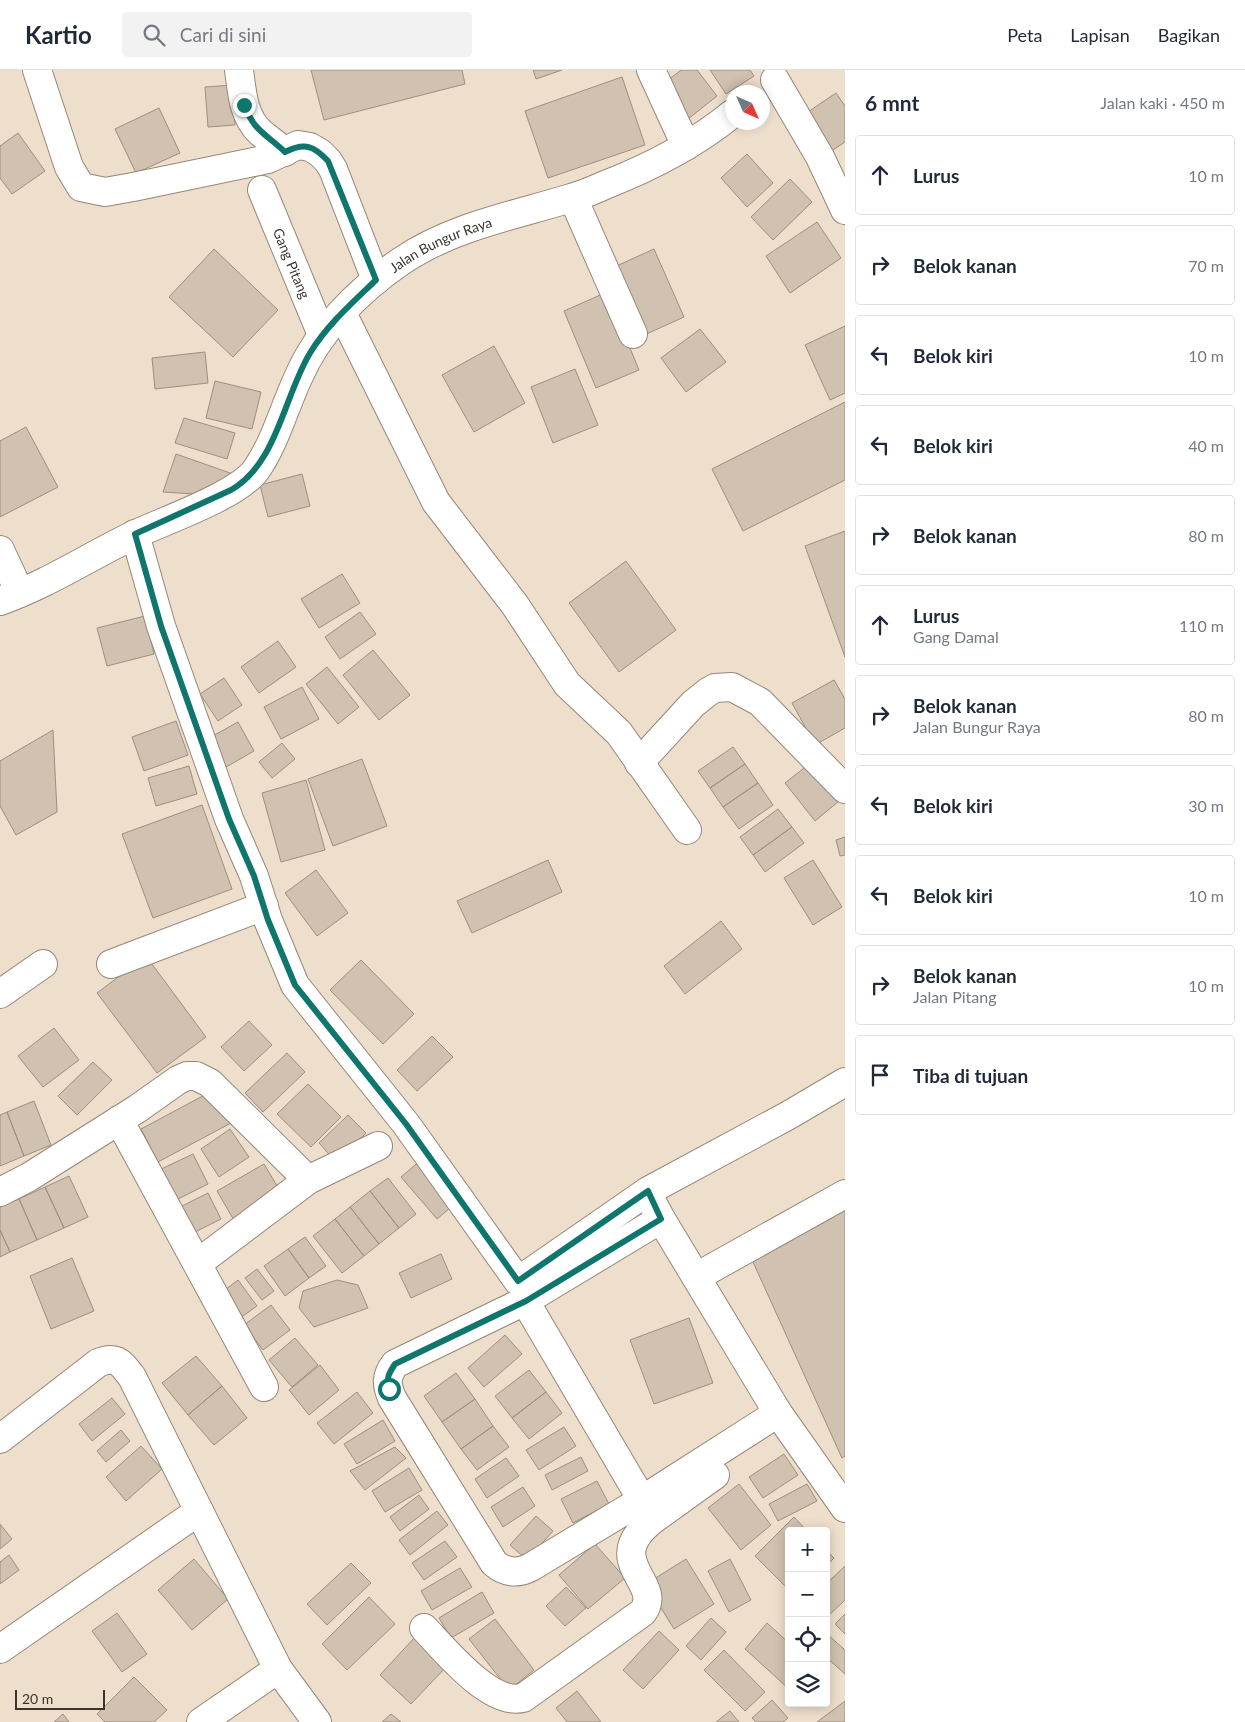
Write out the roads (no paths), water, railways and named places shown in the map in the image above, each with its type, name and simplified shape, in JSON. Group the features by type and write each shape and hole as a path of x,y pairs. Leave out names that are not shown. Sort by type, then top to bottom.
{"street":[{"path":"37,70 69,167 81,187 105,192 268,159 298,145 310,147 320,153 328,161 376,280"},
{"path":"239,70 244,105 249,118 262,134 285,152"},
{"path":"651,70 686,146"},
{"path":"774,81 820,157 845,210"},
{"name":"Jalan Bungur Raya","path":"10,597 61,574 135,534 242,484 255,471 271,441 298,377 322,335 376,280 417,251 435,242 500,217 573,198 657,163 686,146 725,119"},
{"name":"Gang Pitang","path":"262,190 322,335"},
{"path":"573,198 633,334"},
{"path":"342,313 436,502 515,605 567,684 619,733 687,830"},
{"path":"135,534 161,626 229,819 254,876 268,920 295,985 406,1124 518,1281 648,1191 789,1116 845,1082"},
{"path":"0,550 10,597"},
{"path":"639,763 693,704 715,688 732,687 760,702 845,789"},
{"path":"111,964 264,906"},
{"path":"0,994 43,964"},
{"path":"0,1192 29,1177 187,1076 196,1076 210,1083 308,1180"},
{"path":"119,1120 264,1387"},
{"path":"198,1263 308,1180 378,1146"},
{"path":"648,1191 661,1219 782,1420 845,1508"},
{"path":"696,1277 845,1194"},
{"path":"661,1219 526,1301 395,1364 389,1372 387,1380 392,1398 494,1563 508,1572 524,1571 642,1500 782,1420"},
{"path":"526,1301 642,1500"},
{"path":"0,1439 98,1363 116,1360 122,1364 132,1377 278,1669 316,1722"},
{"path":"424,1628 474,1680 506,1698 514,1700 523,1698 636,1618 647,1607 648,1594 631,1558 634,1538 642,1528 782,1420"},
{"path":"0,1649 199,1511"},
{"path":"201,1722 278,1669"}]}
